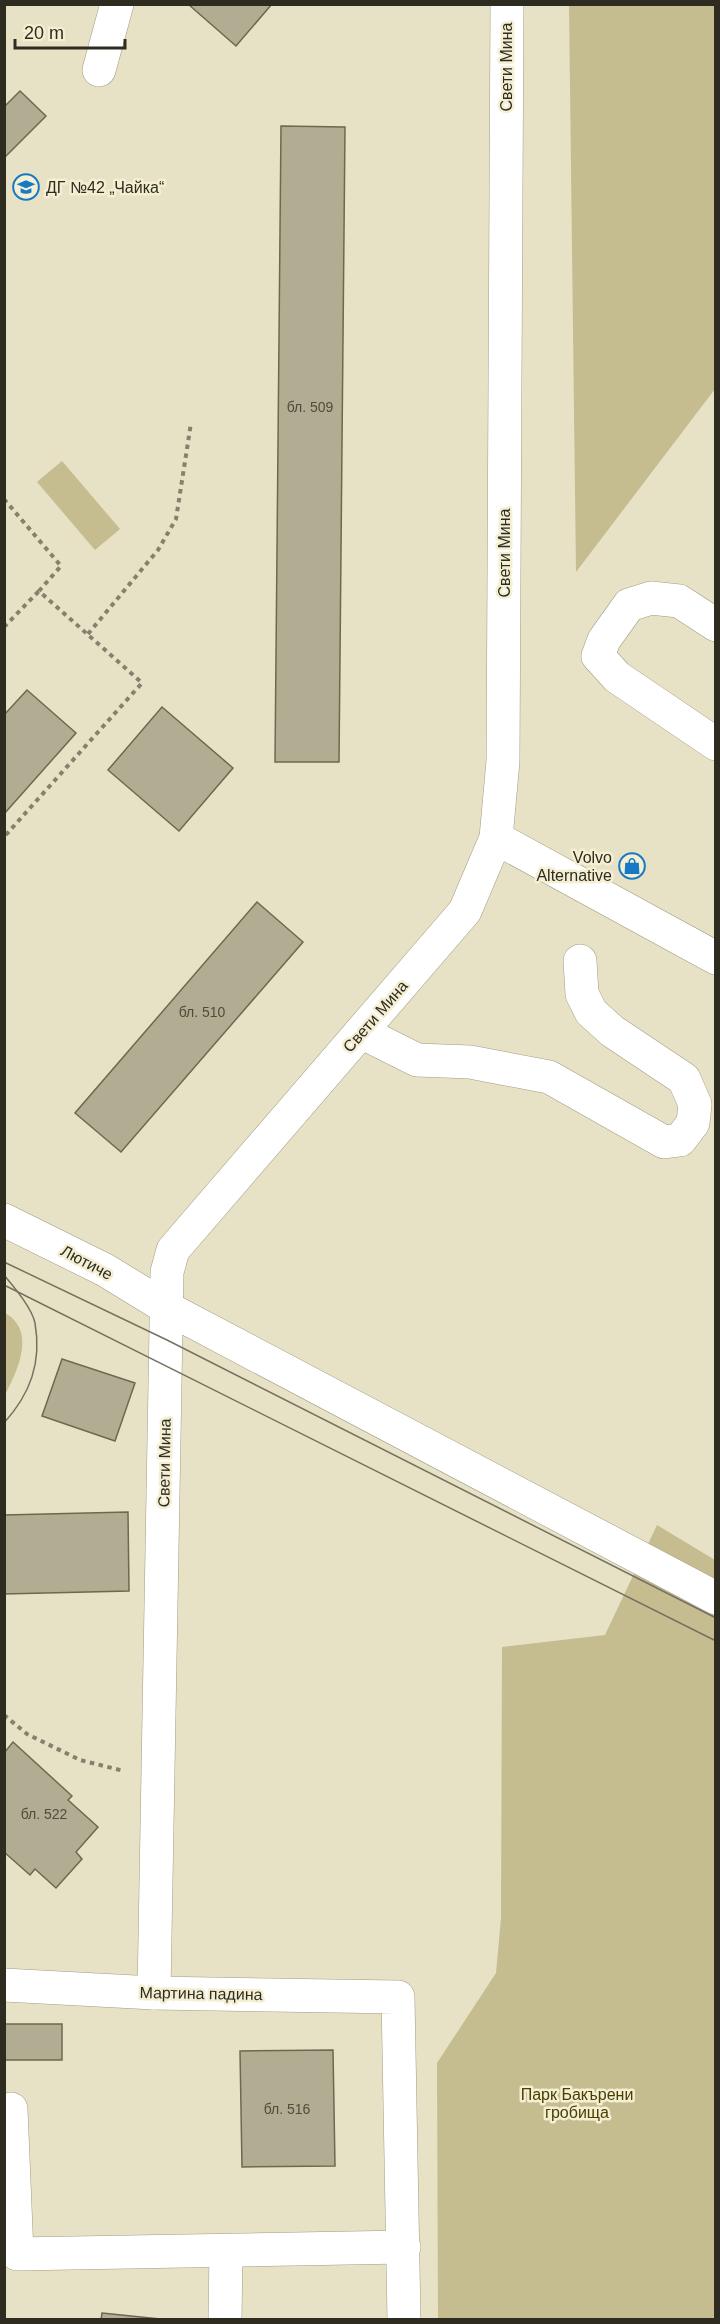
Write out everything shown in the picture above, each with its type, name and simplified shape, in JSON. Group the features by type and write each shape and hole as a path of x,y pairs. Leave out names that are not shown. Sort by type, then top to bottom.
{"street":[{"path":"99,70 117,4"},
{"name":"Свети Мина","path":"154,1993 166,1308 167,1272 173,1250 465,911 496,838 503,761 507,4"},
{"path":"716,625 679,601 651,598 629,605 604,640 598,656 616,677 716,744"},
{"path":"496,838 716,958"},
{"path":"361,1032 417,1060 470,1062 549,1077 664,1142 680,1140 693,1123 695,1104 684,1079 612,1031 591,1012 582,994 580,961"},
{"name":"Лютиче","path":"4,1220 105,1270 166,1308 716,1598"},
{"name":"Мартина падина","path":"4,1985 154,1993 399,1997 404,2247"},
{"path":"11,2109 17,2254 404,2247 404,2319"},
{"path":"225,2319 226,2251"}],"path":[{"path":"88,634 158,550 176,519 191,423"},
{"path":"4,499 62,566 4,627"},
{"path":"4,837 142,683 39,591"},
{"path":"4,1715 27,1734 80,1760 158,1780"}],"green space":[{"path":"569,5 716,5 715,389 576,572"},
{"path":"62,461 120,529 95,550 37,482"},
{"path":"5,1313 15,1321 20,1330 22,1352 15,1375 5,1395"},
{"name":"Парк Бакърени гробища","path":"657,1525 715,1560 715,2319 438,2319 437,2063 496,1973 501,1918 502,1647 605,1635"}],"building":[{"path":"188,4 272,4 236,46"},
{"path":"20,91 46,116 4,158 4,107"},
{"path":"281,126 345,127 339,762 275,762"},
{"path":"27,690 76,733 4,814 4,715"},
{"path":"162,707 233,768 179,831 108,770"},
{"path":"257,902 303,942 121,1152 75,1113"},
{"path":"62,1359 135,1383 115,1441 42,1416"},
{"path":"128,1512 129,1591 4,1594 4,1515"},
{"path":"13,1742 72,1796 68,1800 98,1827 76,1852 82,1859 56,1888 35,1869 30,1875 4,1852 4,1753"},
{"path":"4,2024 62,2024 62,2060 4,2060"},
{"path":"333,2050 335,2166 242,2167 240,2051"},
{"path":"102,2313 170,2320 101,2320"}],"tram line":[{"path":"4,1262 167,1340 716,1618"},
{"path":"4,1275 30,1311 35,1323 37,1338 32,1377 21,1401 4,1423"},
{"path":"4,1285 716,1641"}],"place":[{"name":"ДГ №42 „Чайка“","path":"26,187"},
{"name":"Volvo Alternative","path":"632,866"}]}
